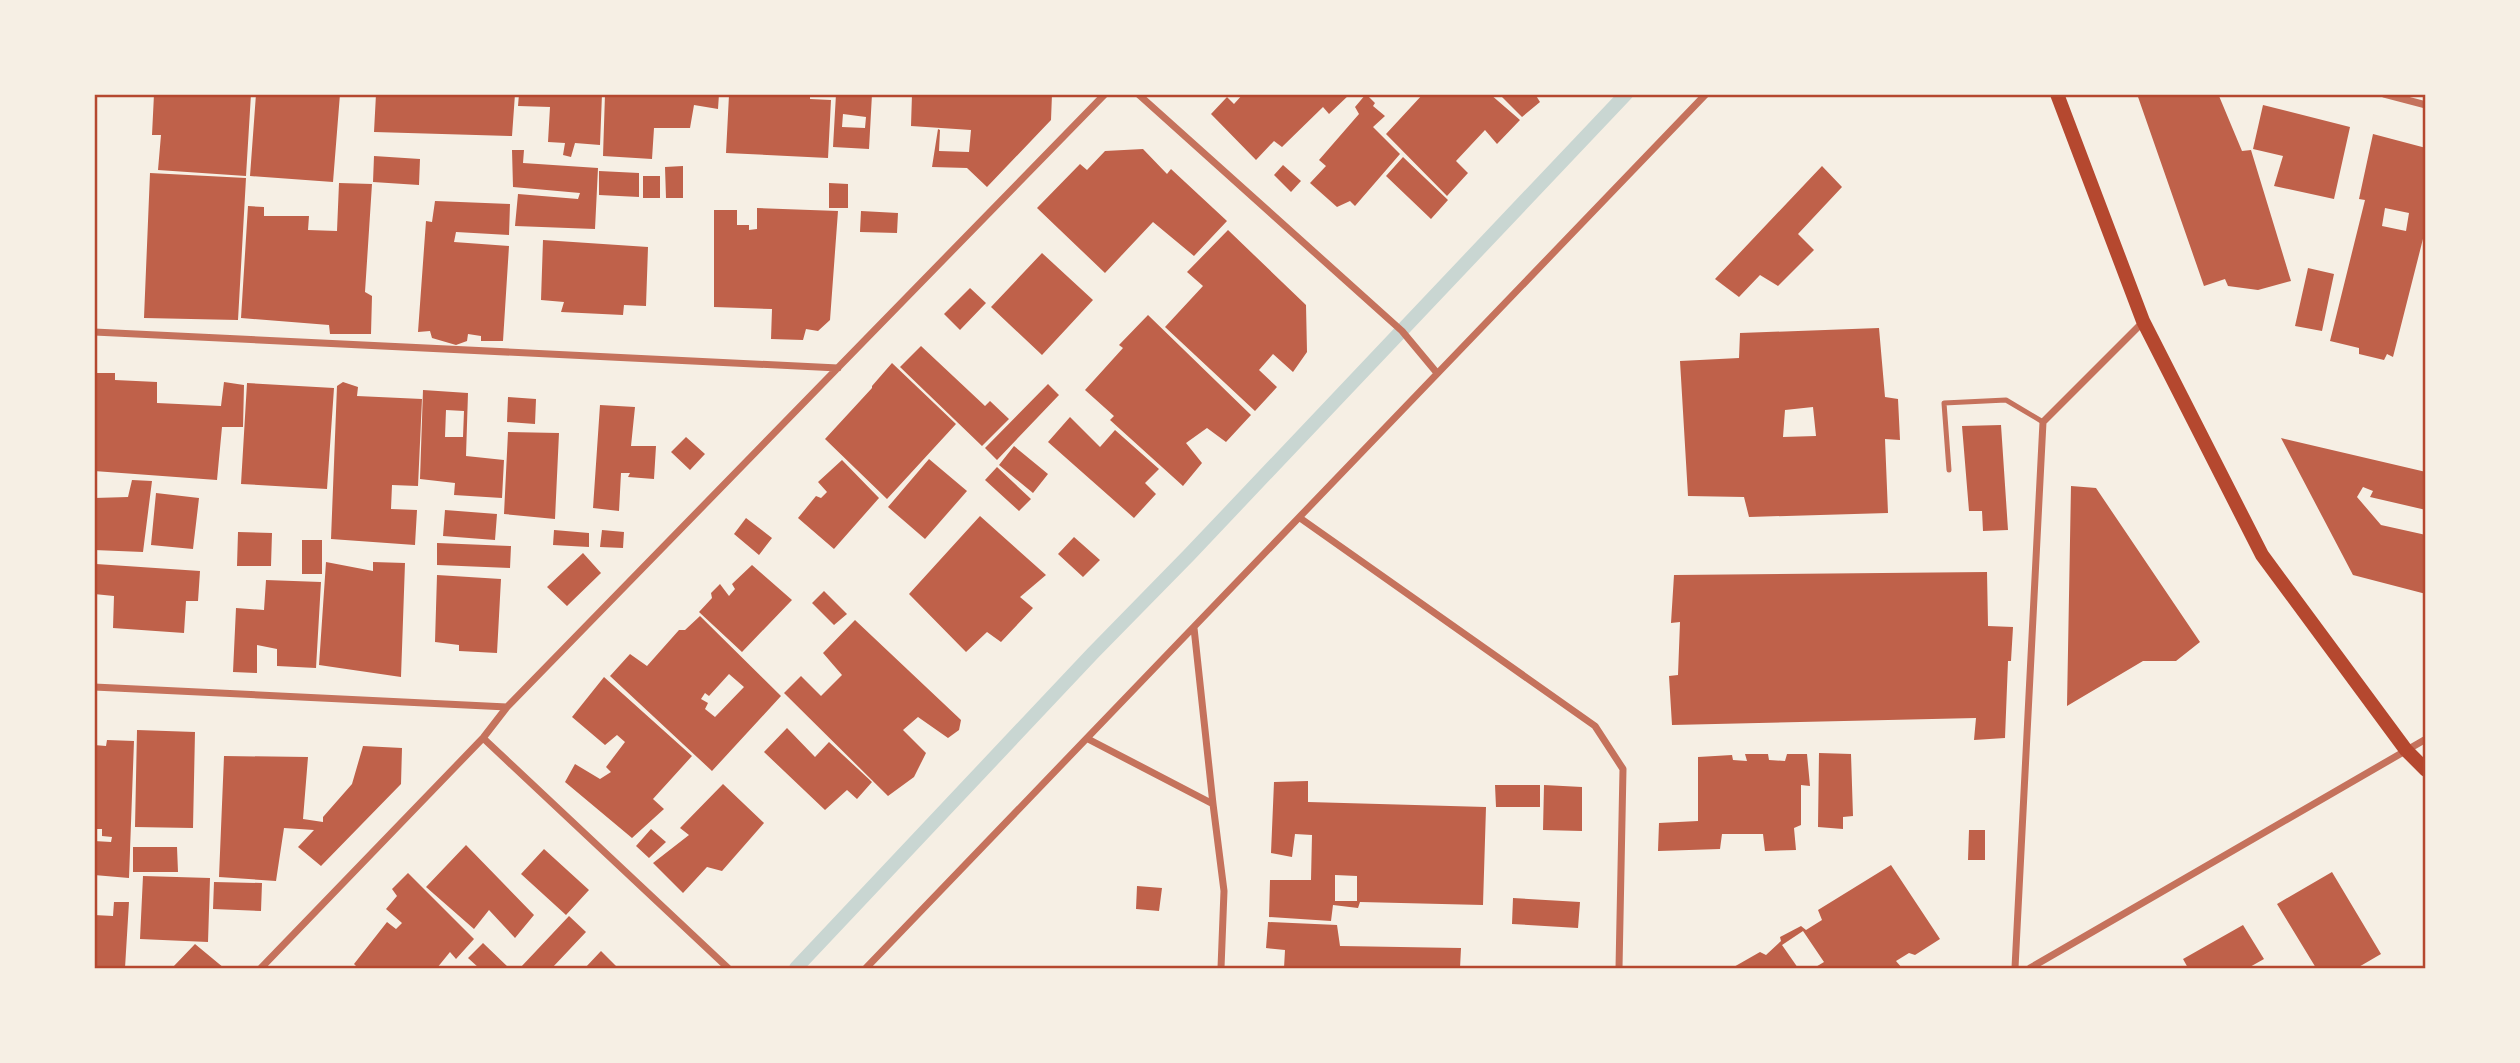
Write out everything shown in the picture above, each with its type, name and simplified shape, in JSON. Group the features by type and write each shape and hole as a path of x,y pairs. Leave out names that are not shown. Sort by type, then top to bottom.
{"main road":[{"path":"2057,94 2143,321 2262,555 2406,750 2426,769"}],"street":[{"path":"261,968 483,738 507,707 1105,94"},
{"path":"1138,94 1402,331 1437,373"},
{"path":"866,968 1706,94"},
{"path":"2384,94 2426,105"},
{"path":"2015,968 2043,422 2143,321"},
{"path":"94,332 838,368"},
{"path":"1300,518 1595,726 1623,769 1619,968"},
{"path":"1194,628 1224,891 1221,968"},
{"path":"94,687 507,707"},
{"path":"483,738 729,968"},
{"path":"2030,968 2426,739"},
{"path":"1088,740 1213,804"}],"lane":[{"path":"1950,470 1944,403 2006,400 2043,422"}],"building":[{"path":"154,94 251,94 246,176 158,170 161,135 152,135"},
{"path":"256,94 340,94 333,182 250,176"},
{"path":"376,94 515,94 512,136 374,132"},
{"path":"519,94 602,94 600,145 575,143 571,157 563,155 565,143 548,142 550,107 518,106"},
{"path":"605,94 719,94 718,109 694,105 690,128 654,128 652,159 603,156"},
{"path":"810,94 810,99 831,100 828,158 726,153 729,95"},
{"path":"836,94 872,94 869,149 833,147","holes":["843,114 866,117 865,128 842,127"]},
{"path":"912,94 1052,94 1051,120 987,187 967,168 932,167 938,129 939,151 969,152 971,130 911,126"},
{"path":"1243,94 1350,94 1329,114 1323,107 1282,147 1274,141 1256,160 1211,114 1227,97 1234,104"},
{"path":"1366,94 1375,103 1373,106 1385,116 1373,127 1400,154 1355,206 1350,201 1337,207 1310,183 1326,166 1319,160 1359,114 1355,107"},
{"path":"1423,94 1490,94 1520,120 1497,144 1485,130 1456,161 1468,173 1447,196 1386,134"},
{"path":"1499,94 1535,94 1540,102 1522,117"},
{"path":"2137,94 2219,96 2242,151 2251,150 2291,281 2258,290 2228,286 2225,279 2204,286"},
{"path":"2263,105 2350,127 2334,199 2274,186 2283,156 2253,149"},
{"path":"2373,134 2426,148 2426,227 2393,357 2387,354 2384,360 2359,354 2359,348 2330,341 2365,200 2359,199","holes":["2385,208 2409,213 2406,231 2382,226"]},
{"path":"1143,149 1167,174 1171,169 1227,221 1194,256 1153,222 1105,273 1037,208 1080,164 1087,170 1105,151"},
{"path":"512,150 524,150 523,163 598,168 595,229 515,226 518,194 578,199 580,193 513,187"},
{"path":"374,156 420,159 419,185 373,182"},
{"path":"1403,157 1448,200 1431,219 1386,176"},
{"path":"1283,165 1301,181 1291,192 1274,175"},
{"path":"683,166 683,198 666,198 665,167"},
{"path":"1822,166 1842,187 1798,234 1814,250 1778,286 1760,275 1739,297 1715,279"},
{"path":"599,171 639,173 639,197 599,195"},
{"path":"150,173 246,178 238,320 144,318"},
{"path":"643,176 660,176 660,198 643,198"},
{"path":"339,183 372,184 365,292 372,296 371,334 330,334 329,325 241,318 248,206 264,207 264,216 309,216 308,230 337,231"},
{"path":"829,183 848,184 848,208 829,208"},
{"path":"435,201 510,204 509,235 456,232 454,242 509,246 503,341 481,341 481,336 468,334 467,341 456,345 432,338 430,331 418,332 426,221 432,222"},
{"path":"757,208 838,211 830,320 818,331 806,329 803,340 771,339 772,309 714,307 714,210 737,210 737,225 749,225 749,230 757,229"},
{"path":"861,211 898,213 897,233 860,232"},
{"path":"1228,230 1306,305 1307,352 1293,372 1273,354 1259,370 1277,387 1255,411 1165,327 1203,286 1187,272"},
{"path":"543,240 648,247 646,306 624,305 623,315 561,312 564,302 541,300"},
{"path":"1042,253 1093,300 1042,355 991,307"},
{"path":"2308,268 2334,274 2322,331 2295,326"},
{"path":"970,288 986,303 960,330 944,314"},
{"path":"1148,315 1251,415 1226,442 1207,428 1186,443 1202,463 1183,486 1110,420 1114,416 1085,390 1123,348 1119,345"},
{"path":"1879,328 1885,397 1898,399 1900,440 1885,439 1888,513 1749,517 1744,497 1688,496 1680,361 1739,358 1740,333","holes":["1813,407 1816,436 1783,437 1785,410"]},
{"path":"921,346 985,406 990,401 1009,419 982,446 900,367"},
{"path":"892,363 956,424 887,499 825,439"},
{"path":"94,373 115,373 115,380 157,382 157,403 221,406 224,382 244,385 243,427 222,427 217,480 94,471"},
{"path":"343,382 358,387 357,396 422,399 418,486 392,485 391,509 417,510 415,545 331,539 337,386"},
{"path":"247,383 334,388 327,489 241,484"},
{"path":"1048,384 1059,395 997,460 985,448"},
{"path":"423,390 468,393 466,456 504,460 502,498 454,495 455,483 420,479","holes":["446,410 464,411 463,437 445,437"]},
{"path":"508,397 536,399 535,424 507,422"},
{"path":"600,405 635,407 631,446 656,446 654,479 628,477 630,473 621,473 619,511 593,508"},
{"path":"1070,417 1100,447 1115,430 1159,469 1145,483 1156,494 1134,518 1048,442"},
{"path":"2001,425 2008,530 1983,531 1982,511 1969,511 1962,426"},
{"path":"508,432 559,433 555,519 504,514"},
{"path":"686,437 705,454 690,470 671,452"},
{"path":"2281,438 2426,472 2426,510 2370,497 2373,491 2363,487 2357,497 2381,525 2426,535 2426,594 2353,575"},
{"path":"1014,446 1048,474 1033,493 999,465"},
{"path":"929,459 967,491 925,539 888,507"},
{"path":"842,460 879,498 834,549 798,518 816,496 821,498 827,492 818,482"},
{"path":"997,467 1031,499 1019,511 985,480"},
{"path":"132,480 152,481 143,552 94,550 94,498 128,497"},
{"path":"2071,486 2096,488 2200,642 2176,661 2143,661 2067,706"},
{"path":"156,493 199,498 193,549 151,545"},
{"path":"445,510 497,514 495,540 443,536"},
{"path":"980,516 1046,575 1020,597 1033,608 1001,642 987,632 966,652 909,594"},
{"path":"746,518 772,538 759,555 734,534"},
{"path":"554,530 589,533 589,547 553,545"},
{"path":"602,530 624,532 623,548 600,547"},
{"path":"238,532 272,533 271,566 237,566"},
{"path":"1074,537 1100,560 1083,577 1058,554"},
{"path":"302,540 322,540 322,574 302,574"},
{"path":"437,543 511,546 510,568 437,565"},
{"path":"583,553 601,573 567,606 547,587"},
{"path":"326,562 373,571 373,562 405,563 401,677 319,665"},
{"path":"96,564 200,571 198,601 186,601 184,633 113,628 114,596 94,594"},
{"path":"752,565 792,600 742,652 699,612 720,584 729,596 735,589 732,584"},
{"path":"1987,572 1988,626 2013,627 2011,661 2008,661 2005,738 1974,740 1976,718 1672,725 1669,676 1678,675 1680,622 1671,623 1674,575"},
{"path":"437,575 501,579 497,653 459,651 459,645 435,642"},
{"path":"266,580 321,582 316,668 277,666 277,649 257,645 257,673 233,672 236,608 264,610"},
{"path":"824,591 847,614 834,625 812,603"},
{"path":"700,616 781,696 712,771 610,676 630,654 647,666 679,630 685,630","holes":["729,674 744,687 715,717 705,709 708,703 701,699 705,693 709,696"]},
{"path":"855,620 961,720 959,730 948,738 918,717 903,730 926,753 914,777 888,796 784,693 801,676 821,696 842,675 823,653"},
{"path":"604,677 692,756 653,799 664,809 632,838 565,782 575,764 600,779 611,772 606,767 625,742 617,735 605,745 572,717"},
{"path":"787,728 815,757 829,742 872,782 857,799 847,790 825,810 764,752"},
{"path":"137,730 195,732 193,828 135,827"},
{"path":"107,740 134,741 129,878 94,875 94,841 111,842 112,837 102,836 102,829 94,829 94,745 106,746"},
{"path":"363,746 402,748 401,784 321,866 298,847 314,830 284,828 276,881 219,877 224,756 308,757 303,819 323,822 323,817 352,784"},
{"path":"1819,753 1851,754 1853,816 1843,817 1843,829 1818,827"},
{"path":"1745,754 1768,754 1769,760 1785,761 1787,754 1807,754 1810,786 1801,785 1801,825 1794,828 1796,850 1765,851 1763,834 1722,834 1720,849 1658,851 1659,823 1698,821 1698,757 1732,755 1733,760 1747,761"},
{"path":"1308,781 1308,802 1486,807 1483,905 1360,902 1358,908 1333,905 1331,921 1269,917 1270,880 1311,880 1312,835 1295,834 1292,857 1271,853 1274,782","holes":["1335,875 1357,876 1357,901 1335,901"]},
{"path":"723,784 764,823 722,871 707,867 683,893 653,863 689,835 680,828"},
{"path":"1495,785 1540,785 1540,807 1496,807"},
{"path":"1544,785 1582,787 1582,831 1543,830"},
{"path":"651,829 666,842 649,858 636,846"},
{"path":"1969,830 1985,830 1985,860 1968,860"},
{"path":"466,845 534,915 515,938 489,910 474,929 426,887"},
{"path":"133,847 177,847 178,872 133,872"},
{"path":"544,849 589,890 566,915 521,874"},
{"path":"1891,865 1940,939 1915,955 1909,953 1896,961 1902,968 1814,968 1824,962 1803,931 1782,945 1798,968 1732,968 1760,952 1766,955 1781,941 1780,937 1801,926 1806,930 1822,920 1818,910"},
{"path":"2332,872 2381,954 2357,968 2316,968 2277,904"},
{"path":"408,873 474,939 456,959 450,952 437,968 358,968 354,964 387,922 396,929 402,923 386,909 397,896 392,889"},
{"path":"143,876 210,878 208,942 140,939"},
{"path":"214,882 262,883 261,911 213,909"},
{"path":"1137,886 1162,888 1159,911 1136,909"},
{"path":"1513,898 1580,902 1578,928 1512,924"},
{"path":"114,902 129,902 125,968 94,968 94,915 113,916"},
{"path":"569,916 586,932 552,968 520,968"},
{"path":"1268,922 1337,925 1340,946 1461,948 1460,968 1284,968 1285,950 1266,948"},
{"path":"2243,925 2264,959 2248,968 2188,968 2183,959"},
{"path":"483,943 509,968 479,968 468,958"},
{"path":"195,944 224,968 172,968"},
{"path":"601,951 618,968 585,968"}],"waterway":[{"path":"796,968 1626,94"}]}
